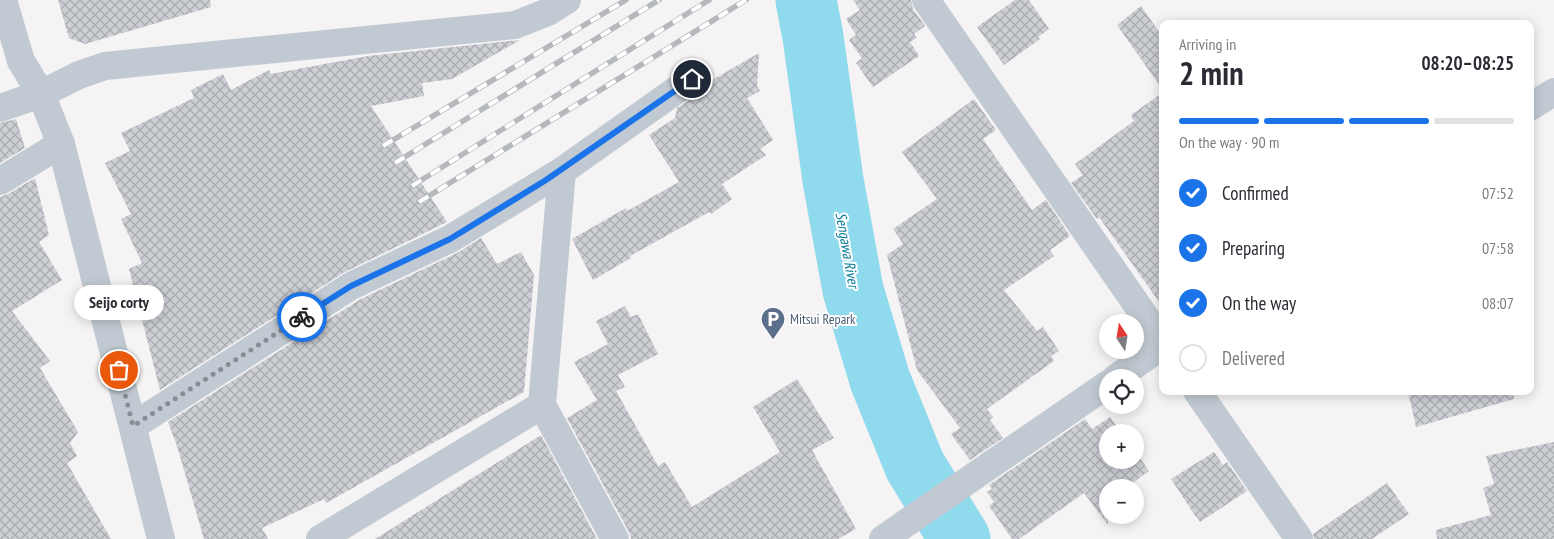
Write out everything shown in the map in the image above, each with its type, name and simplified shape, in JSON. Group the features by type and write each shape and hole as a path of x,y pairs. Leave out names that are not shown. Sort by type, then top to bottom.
{"street":[{"path":"3,0 21,61 41,94 61,144 161,539"},
{"path":"0,108 41,94 79,75 105,66 515,24 548,12 567,0"},
{"path":"926,0 1159,337"},
{"path":"133,426 351,286 450,239 562,171 692,79"},
{"path":"1534,104 1554,92"},
{"path":"0,181 61,144"},
{"path":"562,171 542,405 616,539"},
{"path":"1129,369 1159,348"},
{"path":"883,539 1099,390"},
{"path":"1200,395 1300,539"},
{"path":"320,539 542,405"}],"building":[{"path":"58,0 210,0 211,7 85,44 69,38"},
{"path":"853,0 911,0 913,9 925,26 914,34 917,38 910,42 919,56 873,87 856,63 862,58 849,40 856,35 846,19 860,10"},
{"path":"1015,0 1029,0 1049,29 1038,37 1040,39 1004,65 977,27"},
{"path":"1141,6 1159,32 1159,85 1117,25"},
{"path":"520,40 452,79 422,83 424,96 371,106 447,222 343,273 160,390 129,269 142,263 121,219 131,214 105,163 130,151 121,133 194,98 191,90 223,74 231,90 269,70 271,74 368,56"},
{"path":"759,53 757,86 760,91 747,98 773,140 760,149 766,155 722,184 732,199 711,214 709,212 630,256 631,258 593,280 572,239 626,208 627,211 679,182 649,135 675,118 677,108 701,92 707,83"},
{"path":"1159,95 1159,302 1099,217 1097,219 1071,183 1083,175 1075,164 1134,121 1131,115"},
{"path":"974,99 996,130 983,139 1032,210 1046,200 1070,236 1050,250 1054,256 1004,290 1037,331 1043,327 1059,351 1051,356 1054,361 987,409 993,417 990,420 1003,438 970,460 951,434 960,428 917,370 887,255 903,244 893,229 937,199 902,152"},
{"path":"16,119 25,148 0,163 0,123"},
{"path":"35,178 49,235 39,242 62,280 12,311 50,361 40,368 78,432 70,443 77,456 67,463 111,539 0,539 0,197"},
{"path":"481,238 497,264 521,252 534,275 524,392 326,503 324,499 262,528 268,539 204,539 177,446 168,422 359,300 457,253"},
{"path":"625,306 631,317 638,314 658,354 618,375 625,387 616,391 658,466 665,462 692,507 780,452 753,407 797,379 834,438 812,450 856,529 838,539 631,539 629,532 567,418 597,400 574,362 608,344 596,321"},
{"path":"1409,395 1514,395 1514,399 1416,427"},
{"path":"1110,417 1115,424 1100,424"},
{"path":"1085,419 1092,429 1099,424 1099,469 1144,469 1144,464 1149,471 1138,479 1099,479 1099,513 1084,493 1019,539 1012,539 989,506 994,502 987,492 992,489 989,485"},
{"path":"541,435 597,539 375,539"},
{"path":"1554,442 1554,539 1437,539 1436,530 1491,515 1483,488 1494,484 1486,456"},
{"path":"1214,452 1223,465 1227,462 1247,491 1200,522 1171,479"},
{"path":"1387,483 1409,514 1372,539 1314,539 1313,534"}],"waterway":[{"name":"Sengawa River","path":"806,0 833,180 853,290 880,380 915,466 960,539"}],"railway":[{"path":"383,146 626,0"},
{"path":"395,163 659,0"},
{"path":"412,186 709,0"},
{"path":"419,202 746,0"}],"way so far":[{"path":"119,370 133,426 302,317"}],"place":[{"name":"Mitsui Repark","path":"773,340"},
{"name":"Seijo corty","path":"119,370"}],"route":[{"path":"302,317 351,286 450,239 562,171 692,79"}]}
